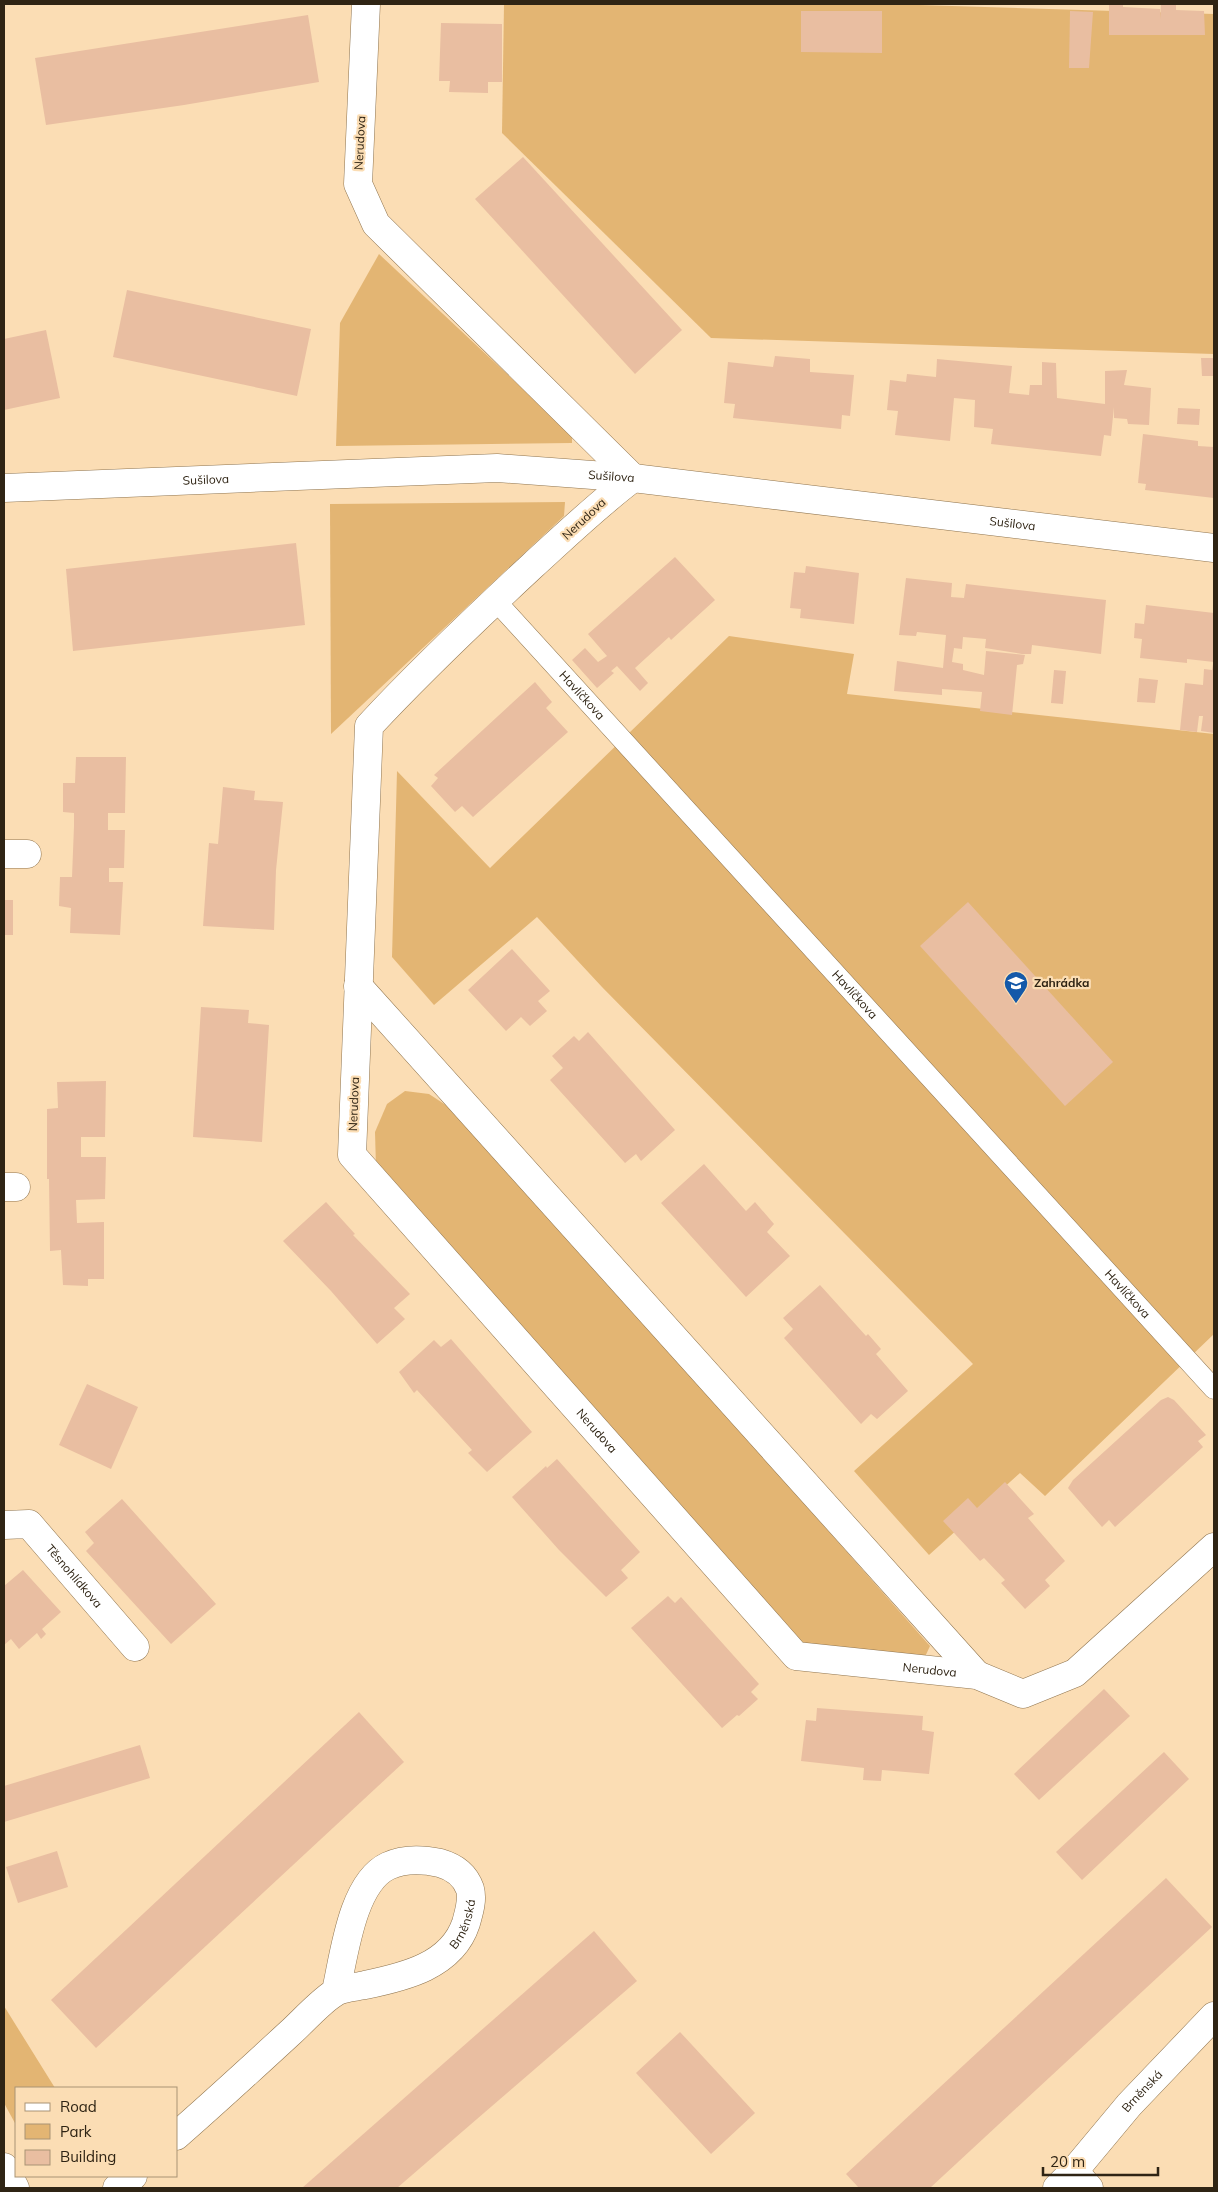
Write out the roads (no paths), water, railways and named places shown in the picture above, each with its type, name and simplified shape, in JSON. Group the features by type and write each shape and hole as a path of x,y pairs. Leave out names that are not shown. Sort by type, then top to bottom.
{"street":[{"name":"Nerudova","path":"366,4 358,184 376,224 632,478 610,495 495,600 411,680 369,726 352,1155 796,1656 976,1675"},
{"name":"Sušilova","path":"4,488 497,468 632,478 1214,548"},
{"name":"Nerudova","path":"358,986 976,1675"},
{"name":"Těsnohlídkova","path":"4,1525 29,1524 135,1647"},
{"path":"976,1675 1023,1694 1075,1673 1214,1547"},
{"name":"Brněnská","path":"420,1860 445,1864 457,1870 470,1890 469,1914 464,1929 444,1955 407,1976 336,1991 354,1915 362,1894 377,1874 387,1866 398,1862 420,1860"},
{"path":"178,2134 336,1991"},
{"name":"Brněnská","path":"1073,2183 1129,2105 1214,2016"},
{"path":"4,2167 15,2188"},
{"path":"117,2188 132,2177"}],"lane":[{"name":"Havlíčkova","path":"495,600 1214,1389"}],"place":[{"name":"Zahrádka","path":"1016,1004"}]}
